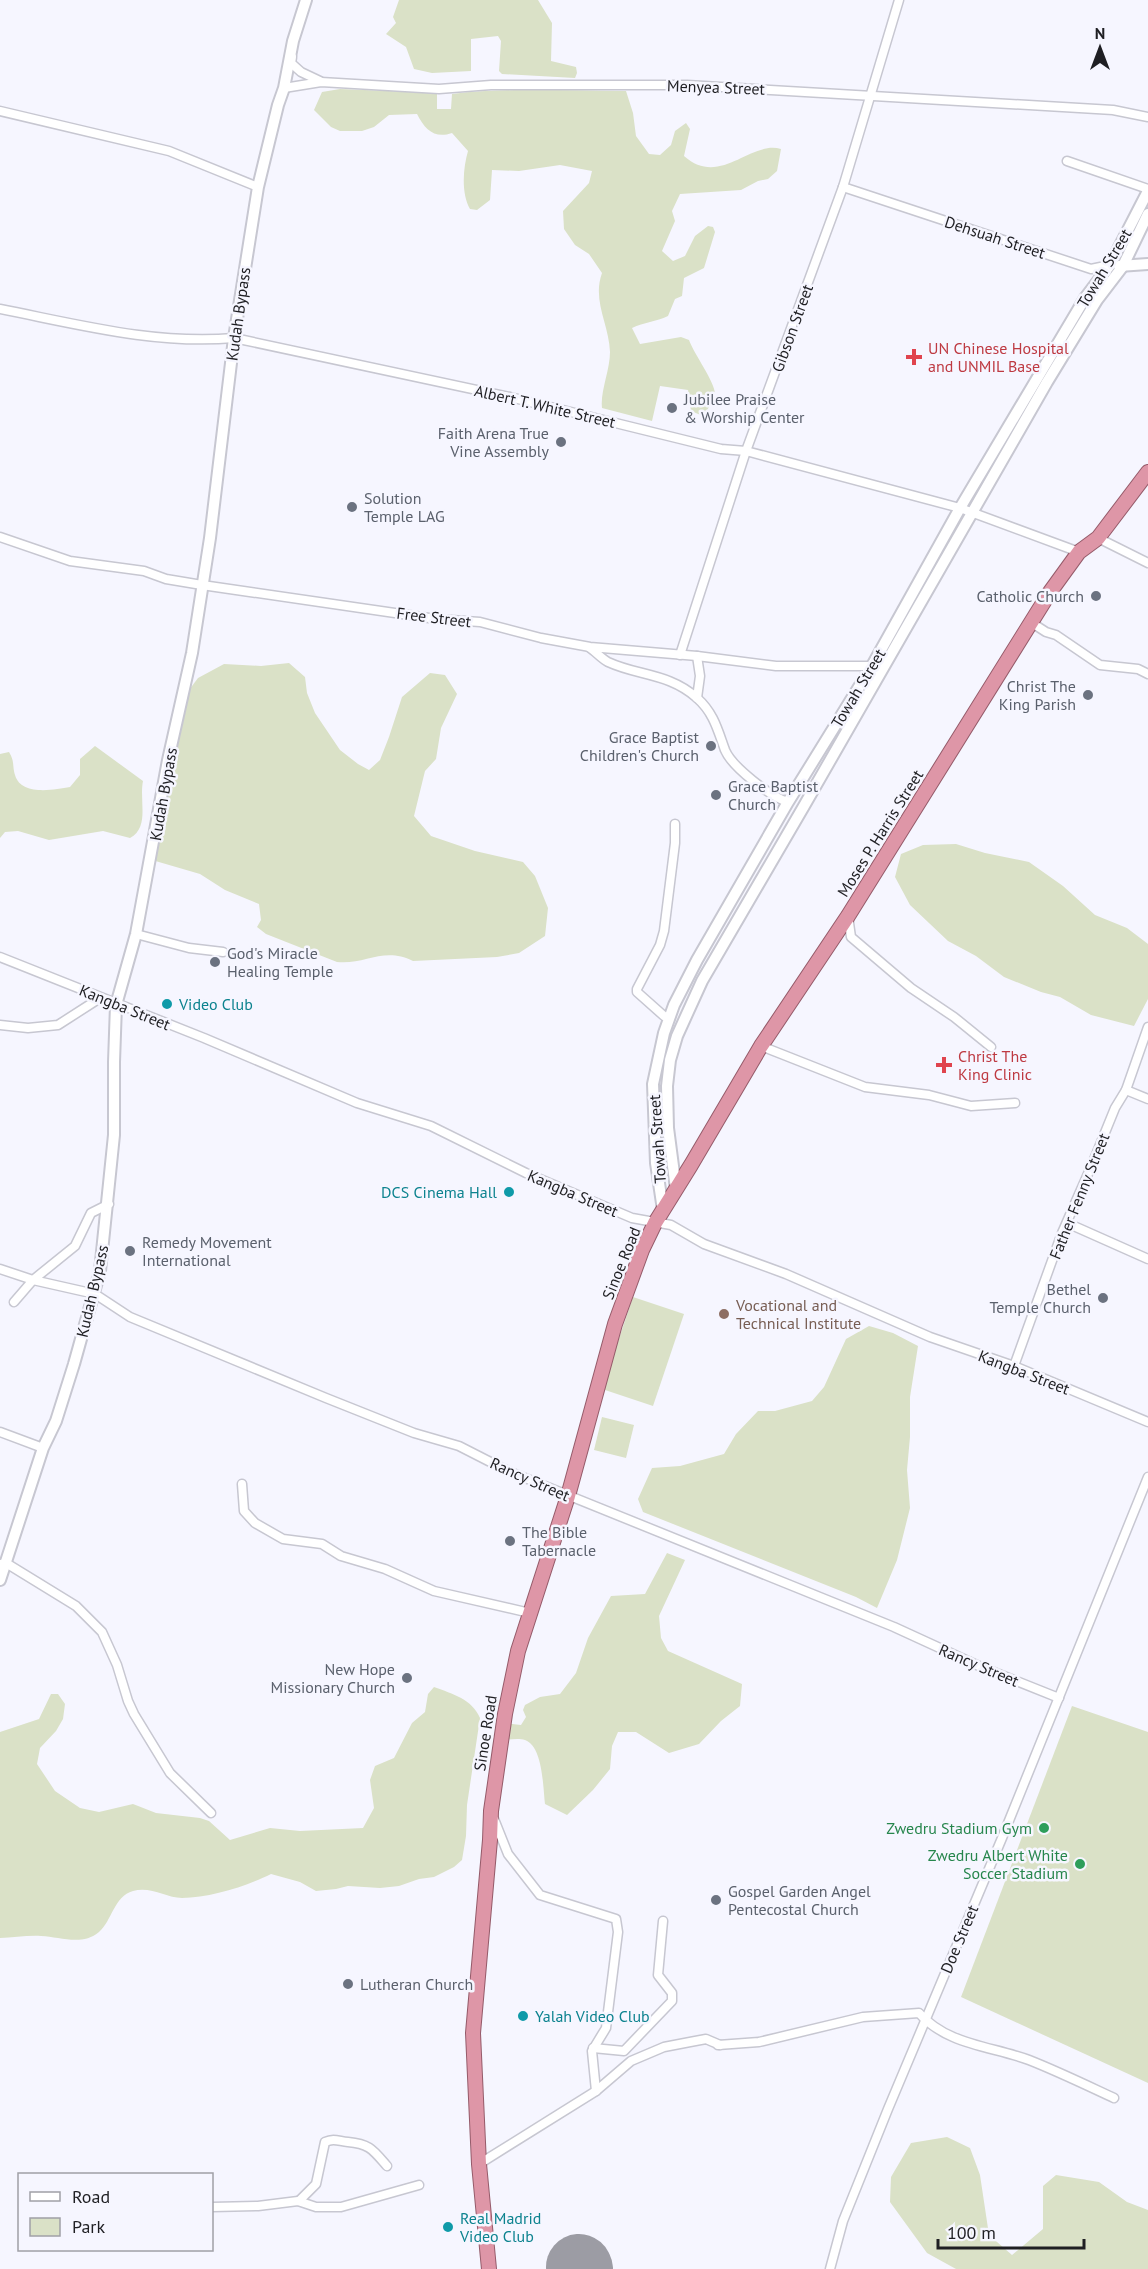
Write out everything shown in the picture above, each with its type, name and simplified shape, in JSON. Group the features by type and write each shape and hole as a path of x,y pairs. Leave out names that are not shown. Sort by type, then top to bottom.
{"highway":[{"name":"Moses P. Harris Street","path":"655,1223 761,1046 848,916 1032,623 1079,552 1098,538 1148,472"},
{"name":"Sinoe Road","path":"489,2269 479,2164 473,2033 491,1810 509,1689 530,1613 568,1497 615,1324 630,1278 655,1223"}],"street":[{"name":"Kudah Bypass","path":"0,1580 3,1564 43,1448 56,1421 100,1271 109,1204 114,1135 116,1005 136,934 168,760 192,653 210,538 234,338 258,187 278,105 285,88 293,41 306,0"},
{"name":"Gibson Street","path":"680,655 746,451 843,187 899,0"},
{"path":"293,41 291,63 301,72 321,82"},
{"name":"Menyea Street","path":"285,88 321,82 439,89 491,85 687,85 1113,110 1148,117"},
{"path":"0,111 169,151 258,187"},
{"path":"1067,161 1148,190"},
{"name":"Dehsuah Street","path":"843,187 1091,269 1110,265 1148,264"},
{"name":"Towah Street","path":"663,1210 656,1163 653,1084 664,1033 687,978 788,802 872,666 960,508 1085,298 1110,265 1148,190"},
{"name":"Towah Street","path":"676,1189 670,1156 667,1086 670,1060 688,1011 710,966 1052,373 1097,300 1123,266 1148,214"},
{"name":"Albert T. White Street","path":"0,309 125,334 234,338 510,397 721,449 746,451 960,508 1079,552"},
{"name":"Free Street","path":"0,537 69,561 144,571 166,579 202,585 436,619 480,622 541,638 590,647 697,656 776,666 872,666"},
{"path":"1098,538 1148,563"},
{"path":"1032,623 1056,635 1100,665 1138,669 1148,674"},
{"path":"590,647 607,662 661,676 697,698 718,727 725,751 733,763 776,798 788,802"},
{"path":"697,656 700,676 697,698"},
{"path":"664,1016 637,992 637,989 660,945 664,931 675,824"},
{"path":"848,916 851,937 911,988 954,1017 991,1047"},
{"path":"136,934 189,948 223,952"},
{"name":"Kangba Street","path":"0,957 116,1005 204,1038 357,1103 431,1126 526,1173 632,1218 670,1225 704,1244 786,1274 930,1337 1014,1366 1148,1422"},
{"path":"0,1025 28,1028 58,1024 100,998"},
{"name":"Father Fenny Street","path":"1014,1366 1067,1223 1114,1108 1126,1090 1148,1027"},
{"path":"761,1046 865,1087 929,1095 971,1106 1015,1103"},
{"path":"1126,1090 1148,1099"},
{"path":"14,1302 33,1280 68,1253 80,1239 91,1213 109,1204"},
{"path":"1067,1223 1148,1259"},
{"name":"Rancy Street","path":"0,1269 33,1280 95,1294 130,1317 326,1398 414,1432 459,1446 508,1472 894,1627 979,1666 1059,1698"},
{"path":"0,1432 43,1448"},
{"name":"Doe Street","path":"830,2269 843,2221 1148,1477"},
{"path":"242,1484 244,1511 255,1523 283,1539 322,1544 341,1556 385,1569 434,1591 530,1613"},
{"path":"3,1564 76,1606 102,1632 117,1665 134,1714 171,1773 211,1813"},
{"path":"491,1810 508,1854 540,1895 616,1919 618,1932 606,2028 592,2051 596,2091"},
{"path":"593,2048 624,2051 672,2001 672,1993 658,1976 663,1921"},
{"path":"479,2164 596,2091 631,2061 664,2047 706,2039 719,2045 759,2042 863,2017 919,2013 949,2036 1029,2060 1114,2098"},
{"path":"299,2201 316,2184 325,2142 332,2139 357,2142 368,2146 387,2166"},
{"path":"213,2207 258,2206 299,2201 316,2207 341,2207 419,2185"}],"green space":[{"path":"399,0 538,0 552,23 551,61 576,67 575,78 502,74 499,71 501,41 498,36 471,39 471,71 432,73 414,69 406,47 386,34 396,23 393,17"},
{"path":"340,89 437,93 437,109 451,109 452,94 517,90 626,91 633,113 636,136 649,154 660,155 671,145 675,131 686,123 690,129 684,156 697,165 710,167 722,165 769,148 781,149 777,171 768,179 758,181 741,190 680,194 672,211 675,221 662,251 673,261 685,256 695,236 708,226 713,227 715,232 704,268 684,278 682,296 675,299 668,316 632,328 640,344 681,337 689,340 708,375 715,394 703,416 691,411 688,390 660,386 652,421 602,408 602,395 610,352 600,303 599,283 602,273 589,254 575,245 564,229 563,211 589,183 592,171 560,165 519,171 492,170 490,200 477,210 470,209 465,196 464,180 468,151 452,133 440,135 431,132 423,125 417,114 389,115 374,127 362,131 340,131 331,127 314,110 322,92"},
{"path":"289,663 305,677 307,693 315,713 340,750 369,770 380,760 402,697 430,673 445,675 457,694 441,728 436,759 425,771 414,816 431,836 475,851 523,862 535,876 548,908 545,936 519,953 497,957 413,961 393,955 337,962 266,934 257,927 261,920 259,904 225,890 200,874 152,860 186,694 198,678 224,664 261,666"},
{"path":"95,746 143,781 142,820 136,833 130,838 103,831 49,840 18,831 5,832 0,838 0,754 9,752 18,782 31,789 47,790 70,787 80,775 80,759"},
{"path":"956,844 1029,862 1063,886 1095,915 1127,928 1148,944 1148,999 1134,1026 1091,1015 1060,997 1004,977 976,956 948,941 910,905 895,877 901,854 923,845"},
{"path":"633,1297 684,1314 653,1406 602,1389"},
{"path":"869,1326 893,1333 918,1346 910,1397 907,1470 910,1508 897,1560 877,1608 856,1597 643,1512 638,1499 652,1468 680,1466 724,1454 736,1434 758,1411 775,1411 812,1401 824,1387 846,1339"},
{"path":"602,1417 634,1425 626,1458 594,1450"},
{"path":"667,1553 685,1560 659,1616 661,1638 668,1651 742,1684 740,1706 721,1721 699,1744 669,1753 636,1732 618,1732 612,1746 610,1769 593,1790 567,1815 545,1804 539,1759 531,1744 522,1739 500,1740 504,1723 521,1725 526,1717 523,1710 525,1705 540,1697 560,1694 576,1673 588,1638 611,1596 645,1594"},
{"path":"434,1687 467,1702 480,1718 467,1805 466,1836 462,1860 454,1867 434,1877 399,1886 380,1888 348,1886 316,1891 300,1882 271,1874 251,1883 204,1896 182,1898 146,1890 133,1891 117,1903 99,1932 86,1939 71,1940 36,1936 0,1938 0,1732 39,1719 51,1694 58,1694 65,1704 63,1719 56,1731 40,1748 37,1764 55,1791 80,1808 99,1812 133,1804 156,1813 200,1818 209,1821 230,1840 270,1828 300,1831 363,1828 374,1808 370,1780 375,1766 394,1758 412,1723 425,1712 428,1694"},
{"name":"Zwedru Albert White Soccer Stadium","path":"1072,1706 1148,1732 1148,2083 961,1997"},
{"path":"947,2137 970,2148 980,2175 989,2235 1012,2255 1043,2229 1043,2186 1056,2175 1099,2182 1127,2202 1148,2210 1148,2269 956,2269 927,2253 890,2202 891,2177 911,2143"}],"place":[{"name":"UN Chinese Hospital and UNMIL Base","path":"914,357"},
{"name":"Jubilee Praise & Worship Center","path":"672,408"},
{"name":"Faith Arena True Vine Assembly","path":"561,442"},
{"name":"Solution Temple LAG","path":"352,507"},
{"name":"Catholic Church","path":"1096,596"},
{"name":"Christ The King Parish","path":"1088,695"},
{"name":"Grace Baptist Children's Church","path":"711,746"},
{"name":"Grace Baptist Church","path":"716,795"},
{"name":"God's Miracle Healing Temple","path":"215,962"},
{"name":"Video Club","path":"167,1004"},
{"name":"Christ The King Clinic","path":"944,1065"},
{"name":"DCS Cinema Hall","path":"509,1192"},
{"name":"Remedy Movement International","path":"130,1251"},
{"name":"Bethel Temple Church","path":"1103,1298"},
{"name":"Vocational and Technical Institute","path":"724,1314"},
{"name":"The Bible Tabernacle","path":"510,1541"},
{"name":"New Hope Missionary Church","path":"407,1678"},
{"name":"Zwedru Stadium Gym","path":"1044,1828"},
{"name":"Zwedru Albert White Soccer Stadium","path":"1080,1864"},
{"name":"Gospel Garden Angel Pentecostal Church","path":"716,1900"},
{"name":"Lutheran Church","path":"348,1984"},
{"name":"Yalah Video Club","path":"523,2016"},
{"name":"Real Madrid Video Club","path":"448,2227"}]}
